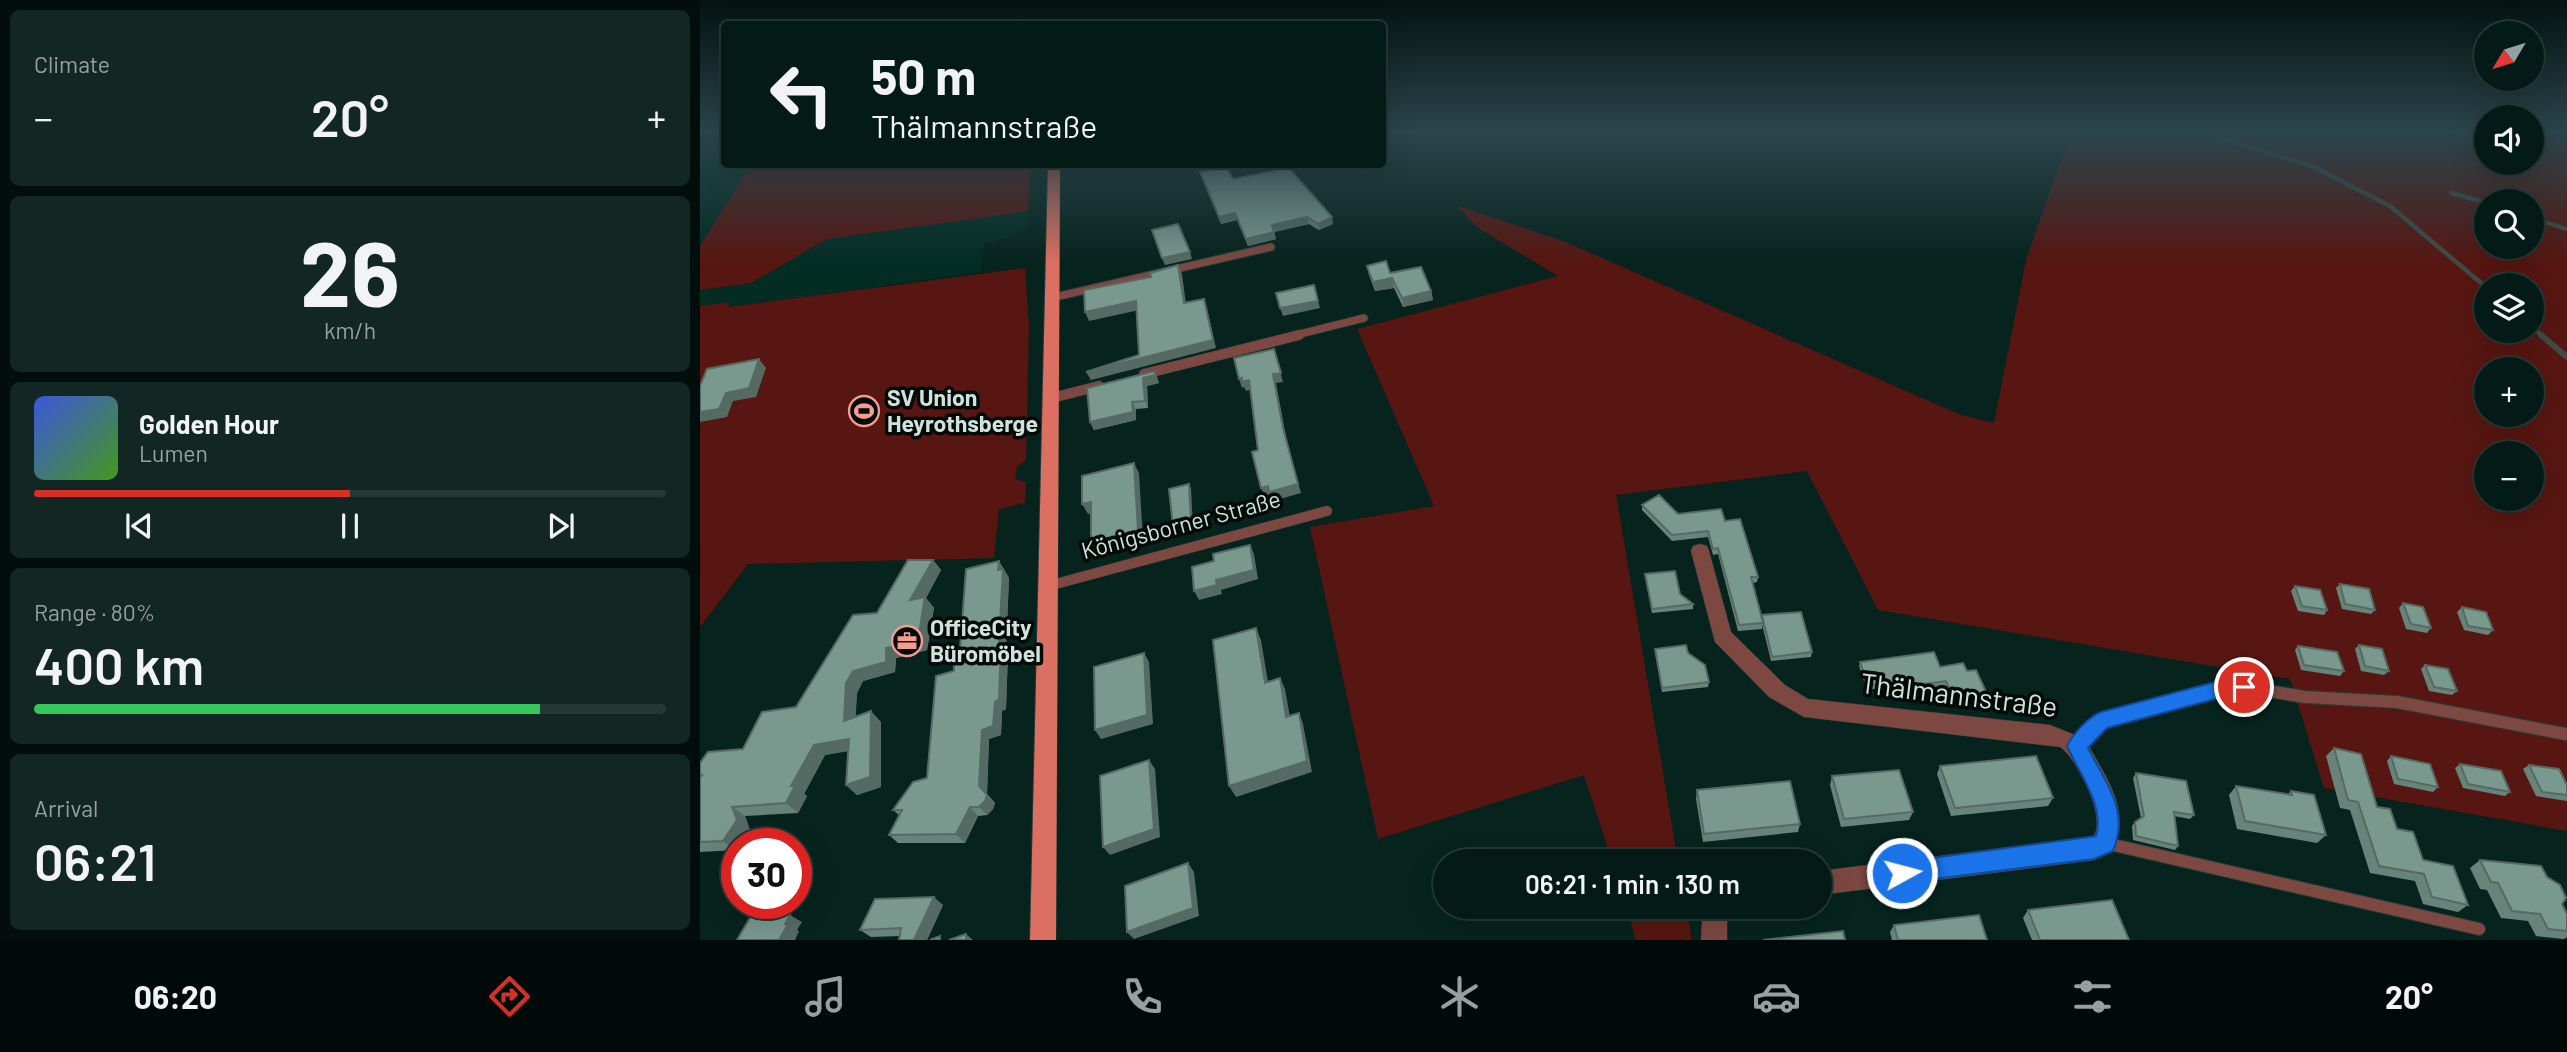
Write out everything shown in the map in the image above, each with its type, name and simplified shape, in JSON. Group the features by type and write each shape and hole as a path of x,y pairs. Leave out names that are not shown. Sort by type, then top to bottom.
{"main road":[{"name":"Königsborner Straße","path":"1043,940 1054,177"}],"street":[{"name":"Thälmannstraße","path":"1700,551 1722,636 1777,691 1804,708 2050,735 2077,746 2108,808 2110,826 2105,843"},
{"path":"1832,881 2094,848 2105,843"},
{"path":"1714,940 1715,919"}],"lane":[{"path":"1051,298 1270,247"},
{"path":"1134,377 1364,318"},
{"path":"1052,398 1107,384"},
{"name":"Königsborner Straße","path":"1048,586 1327,511"},
{"path":"2077,746 2101,721 2219,690 2244,687 2305,697 2397,702 2566,734"},
{"path":"2105,843 2479,929"}],"shaded area":[{"path":"700,177 1029,177 1027,228 1007,238 984,244 981,272 700,311"},
{"path":"743,177 1029,177 1028,211 827,239 751,283 700,290 700,246"},
{"path":"2055,177 2567,177 2567,831 2324,788 2290,679 1878,610 1807,471 1616,495 1676,849 1608,849 1584,775 1378,839 1310,527 1434,506 1357,329 1558,276 1478,228 1456,205 1563,241 1961,415 1994,423 2026,260"},
{"name":"SV Union Heyrothsberge","path":"1025,268 1029,325 1026,460 1017,467 1015,479 1026,482 1025,503 999,509 994,558 748,564 700,627 700,306 730,302 728,307"},
{"path":"1630,919 1688,919 1692,940 1636,940"}],"building":[{"path":"1202,177 1233,179 1297,177 1332,217 1318,224 1307,217 1272,225 1274,232 1246,239 1235,213 1219,217"},
{"path":"1178,224 1190,252 1162,258 1152,230"},
{"path":"1386,261 1390,273 1421,267 1431,291 1402,298 1392,278 1373,282 1367,266"},
{"path":"1178,265 1184,303 1204,299 1213,340 1086,372 1139,355 1136,301 1085,312 1084,290 1151,277 1150,273"},
{"path":"1314,285 1318,301 1280,308 1276,293"},
{"path":"1274,349 1281,373 1273,374 1283,428 1298,484 1269,492 1268,486 1261,488 1252,452 1258,450 1249,380 1242,382 1242,378 1239,379 1234,358"},
{"path":"759,359 749,388 726,393 719,409 700,412 700,386 707,369"},
{"path":"1155,371 1155,375 1143,378 1145,401 1132,402 1133,412 1090,422 1087,388"},
{"path":"1134,463 1138,530 1091,542 1091,502 1082,504 1082,476"},
{"path":"1189,484 1191,522 1173,527 1169,489"},
{"path":"1659,495 1678,514 1721,509 1725,521 1740,519 1758,577 1751,577 1763,623 1739,625 1718,548 1713,549 1708,531 1672,535 1642,505"},
{"path":"1250,545 1254,570 1216,580 1217,585 1194,591 1192,567 1214,561 1213,554"},
{"path":"908,560 933,560 910,600 925,597 918,640 886,648 886,662 853,671 846,683 844,721 871,711 870,777 846,785 849,739 814,745 791,786 795,786 786,803 732,807 737,820 732,828 721,828 721,841 700,842 700,763 708,752 743,749 762,712 796,707 853,615 877,613"},
{"path":"999,561 998,570 1003,569 999,700 995,702 993,726 982,730 979,786 987,795 985,801 979,807 970,807 956,834 889,835 902,810 893,810 913,782 927,778 936,676 954,671 954,665 959,663 966,569"},
{"path":"1675,571 1680,594 1693,604 1652,609 1645,574"},
{"path":"2340,584 2369,589 2375,610 2345,604"},
{"path":"2295,586 2320,590 2327,610 2302,606"},
{"path":"2403,603 2423,607 2431,628 2411,624"},
{"path":"2462,607 2486,612 2493,630 2468,626"},
{"path":"1801,612 1812,652 1772,657 1762,615"},
{"path":"1256,628 1265,683 1280,678 1286,717 1299,713 1307,761 1229,786 1213,640"},
{"path":"1686,645 1688,653 1705,665 1709,682 1662,688 1655,649"},
{"path":"2359,645 2382,649 2389,671 2365,666"},
{"path":"2298,646 2337,652 2344,671 2304,665"},
{"path":"1934,652 1940,667 1963,663 1967,671 1976,670 1987,694 1953,698 1946,681 1885,689 1883,684 1868,685 1860,662"},
{"path":"1144,653 1147,715 1095,730 1094,667"},
{"path":"2425,665 2448,669 2457,691 2434,687"},
{"path":"2334,748 2361,754 2377,807 2390,809 2397,829 2413,832 2423,860 2453,866 2468,905 2432,897 2424,874 2379,866 2358,802 2348,800"},
{"path":"2036,756 2053,798 1955,808 1940,766"},
{"path":"2391,756 2430,764 2438,787 2398,779"},
{"path":"1149,760 1154,829 1103,847 1100,776"},
{"path":"2460,764 2501,771 2510,792 2468,784"},
{"path":"2529,765 2559,769 2567,785 2567,795 2542,792"},
{"path":"1899,770 1913,812 1844,819 1832,776"},
{"path":"2136,773 2186,781 2194,815 2174,812 2178,846 2136,836 2135,822 2144,816"},
{"path":"1790,781 1800,824 1704,834 1697,790"},
{"path":"2236,786 2292,795 2291,791 2314,795 2326,835 2245,821"},
{"path":"2480,860 2541,866 2547,877 2560,885 2566,898 2562,904 2567,914 2567,931 2548,929 2540,914 2512,911 2498,883 2491,882"},
{"path":"1188,863 1193,908 1127,932 1125,886"},
{"path":"934,897 914,940 899,940 901,928 860,930 875,899"},
{"path":"2112,900 2129,940 2040,940 2028,910"},
{"path":"1979,915 1987,940 1898,940 1894,925"},
{"path":"749,919 788,919 785,924 788,924 779,940 737,940"},
{"path":"1843,931 1845,940 1763,940"},
{"path":"966,934 966,940 949,940"}],"waterway":[{"path":"2333,177 2390,206 2474,277"},
{"path":"2451,193 2474,199"},
{"path":"2544,222 2567,229"},
{"path":"2544,338 2567,357"}],"place":[{"name":"SV Union Heyrothsberge","path":"864,411"},
{"name":"OfficeCity Büromöbel","path":"907,641"}],"route":[{"path":"1902,873 2094,848 2105,843 2110,826 2108,808 2077,746 2101,721 2219,690 2244,687"}]}
